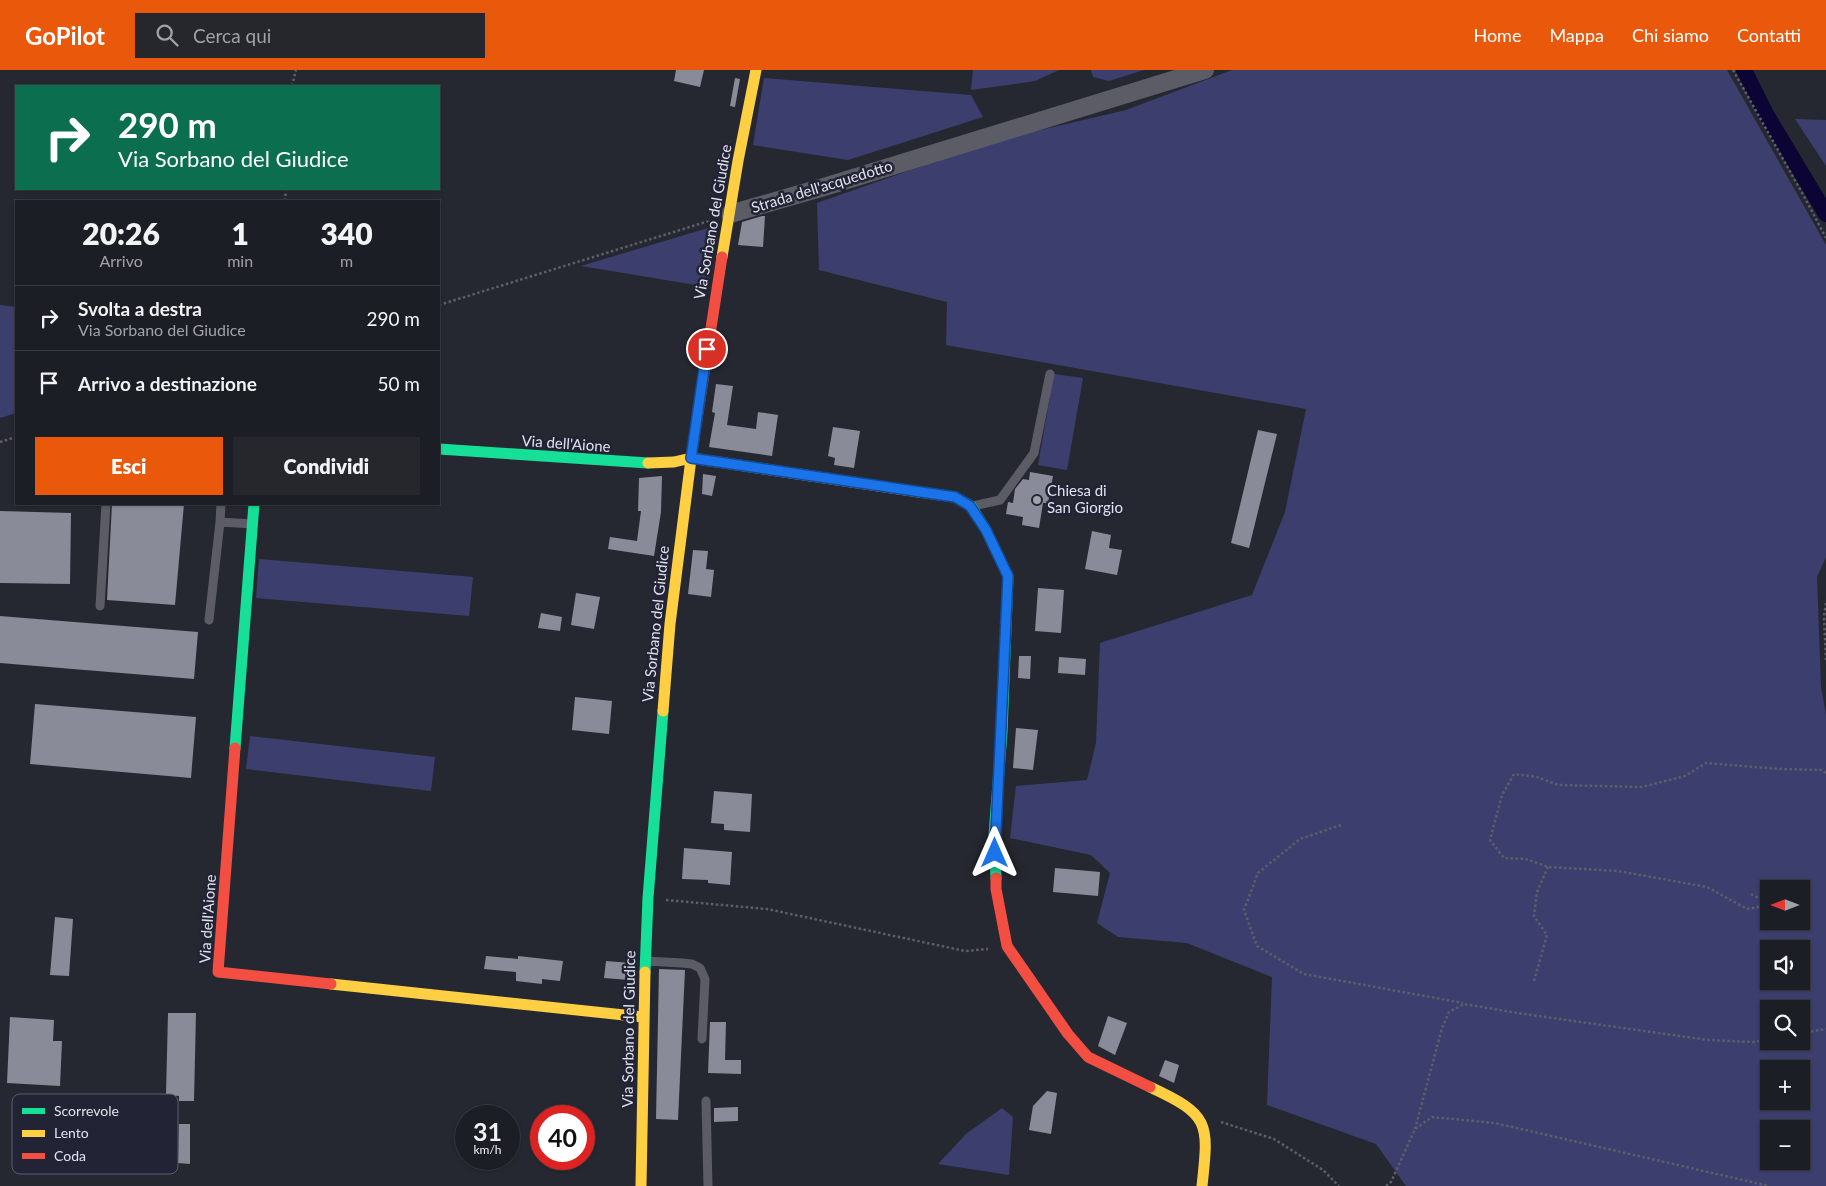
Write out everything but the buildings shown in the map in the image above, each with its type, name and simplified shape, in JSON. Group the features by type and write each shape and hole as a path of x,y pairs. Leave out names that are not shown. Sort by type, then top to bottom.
{"street":[{"name":"Via Sorbano del Giudice","path":"641,1186 643,1018 648,898 670,624 691,458 738,161 756,70"},
{"name":"Strada dell'acquedotto","path":"730,214 1205,70"},
{"name":"Via dell'Aione","path":"440,449 639,464 674,462 691,458 955,497 970,506"},
{"name":"Via dell'Aione","path":"254,505 218,972 643,1018"},
{"path":"970,506 986,530 1008,576 1002,732 994,835 996,889 1007,946 1068,1034 1088,1057 1172,1097 1199,1117 1205,1132 1206,1148 1202,1186"}],"lane":[{"path":"970,506 1000,500 1034,453 1050,374"},
{"path":"100,606 106,505"},
{"path":"209,620 221,505"},
{"path":"220,522 253,524"},
{"path":"645,961 692,964 700,968 705,979 702,1039"},
{"path":"706,1101 708,1186"}],"path":[{"path":"292,85 296,70"},
{"path":"1733,70 1826,238"},
{"path":"440,305 730,214"},
{"path":"0,442 15,437"},
{"path":"1826,603 1824,616 1826,660"},
{"path":"1760,907 1748,909 1707,887 1618,871 1548,867 1526,859 1504,858 1490,840 1502,795 1514,774 1537,777 1558,785 1642,787 1685,776 1706,763 1779,769 1822,770 1826,773"},
{"path":"1341,825 1300,839 1258,873 1244,910 1257,946 1304,974 1517,1013 1708,1040 1760,1041"},
{"path":"1534,981 1548,936 1534,916 1537,892 1548,867"},
{"path":"1751,894 1760,900"},
{"path":"648,898 767,909 965,951 1007,946"},
{"path":"1386,1186 1392,1182 1415,1129 1442,1028 1449,1012 1464,1004"},
{"path":"1810,1032 1826,1029"},
{"path":"1199,1117 1274,1139 1323,1170 1339,1186"},
{"path":"1415,1129 1432,1117 1496,1123 1769,1186"}],"shaded area":[{"path":"973,70 1059,70 1035,81 971,90"},
{"path":"1091,70 1144,70 1109,81 1093,77"},
{"path":"1232,70 1727,70 1826,245 1826,557 1817,577 1821,687 1826,715 1826,1186 1406,1186 1376,1144 1267,1105 1272,977 1187,943 1118,937 1097,923 1110,873 1091,855 1010,838 1016,786 1087,780 1096,743 1100,643 1252,595 1285,512 1306,409 946,345 947,302 819,270 817,203 993,141 1126,110"},
{"path":"764,78 971,95 983,117 848,160 753,145"},
{"path":"1795,119 1826,120 1826,166"},
{"path":"718,225 708,287 581,266"},
{"path":"0,305 15,307 15,413 0,418"},
{"path":"1054,374 1083,378 1067,470 1038,465"},
{"path":"259,559 473,577 469,616 256,598"},
{"path":"250,736 435,757 431,791 246,769"},
{"path":"1002,1108 1013,1117 1009,1175 938,1164 966,1134"}],"waterway":[{"path":"1744,70 1766,114 1826,214"}],"traffic: fast":[{"path":"440,449 648,463"},
{"path":"919,492 955,497 971,506 986,530 1008,576 1002,732 994,835 996,878"},
{"path":"235,748 254,505"},
{"path":"645,972 648,898 663,711"}],"traffic: slow":[{"path":"722,257 756,70"},
{"path":"663,711 670,624 692,451"},
{"path":"648,463 674,462 691,458 919,492"},
{"path":"641,1186 645,972"},
{"path":"331,984 643,1017"},
{"path":"1150,1087 1184,1105 1195,1114 1201,1123 1205,1147 1202,1186"}],"traffic: jam":[{"path":"692,451 722,257"},
{"path":"235,748 218,972 331,984"},
{"path":"996,878 996,889 1007,946 1068,1034 1088,1057 1150,1087"}],"place":[{"name":"Chiesa di San Giorgio","path":"1037,500"}],"route":[{"path":"707,349 691,458 955,497 970,506 986,530 1008,576 1002,732 994,835 995,853"}]}
